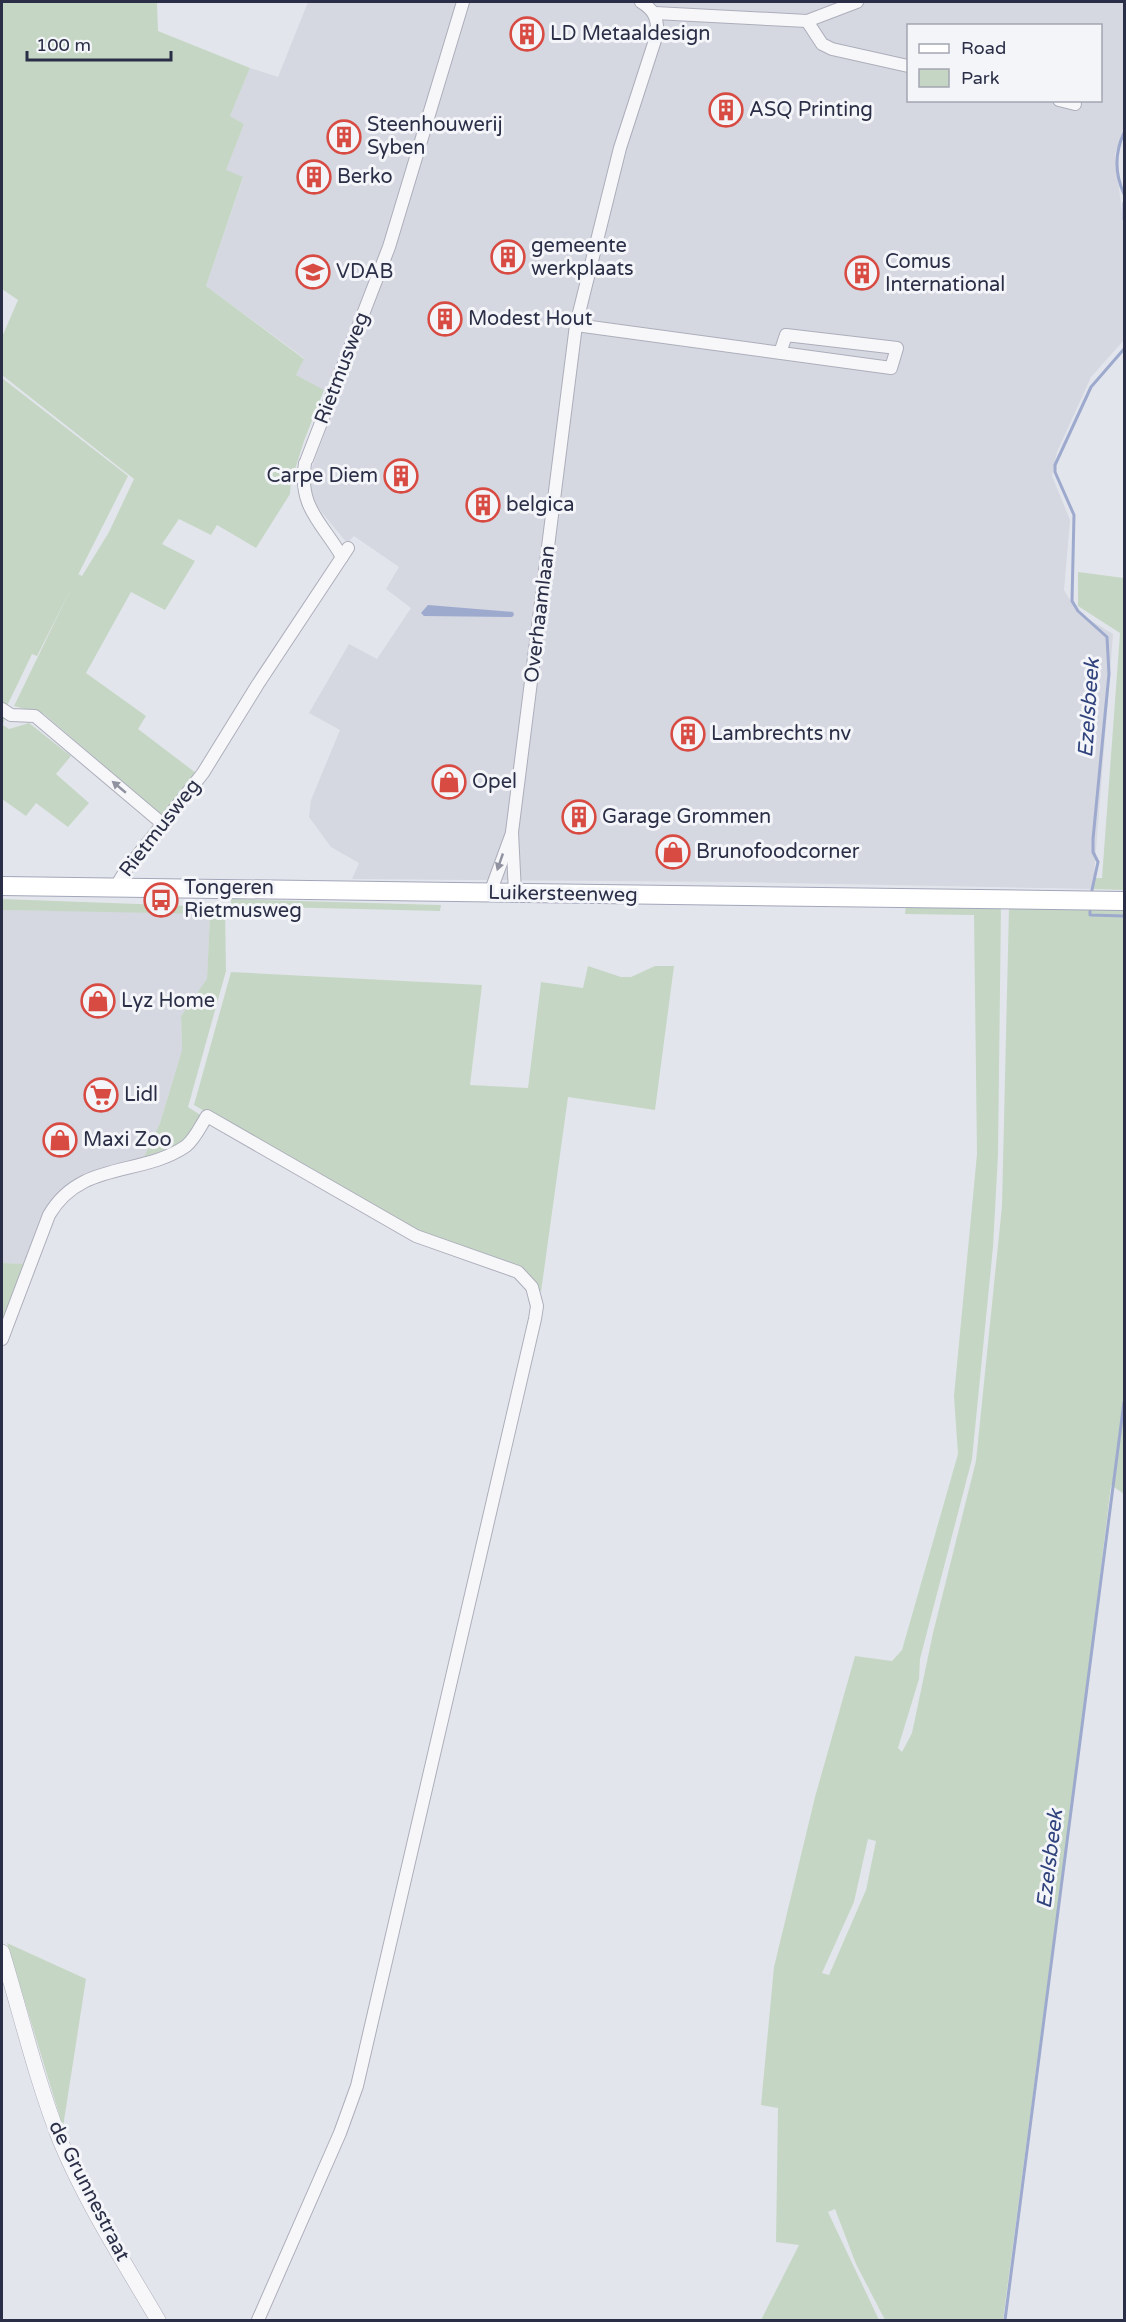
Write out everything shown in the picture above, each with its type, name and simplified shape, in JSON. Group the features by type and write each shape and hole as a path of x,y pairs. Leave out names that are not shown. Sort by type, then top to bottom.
{"main road":[{"name":"Luikersteenweg","path":"2,886 1125,901"}],"street":[{"name":"Rietmusweg","path":"115,888 126,870 203,773 258,684 345,552 311,513 305,499 302,482 306,461 389,247 463,2"},
{"path":"641,2 655,14 807,21 857,2"},
{"name":"Overhaamlaan","path":"515,893 512,832 576,325 620,148 657,34 658,22 655,14"},
{"path":"807,21 822,44 832,49 907,66"},
{"path":"1067,102 1075,104"},
{"path":"576,325 780,353 891,368 897,348 786,335 780,353"},
{"path":"2,709 11,715 35,716 164,825"},
{"name":"Overhaamlaan","path":"490,893 512,832"},
{"path":"2,1339 49,1215 59,1197 79,1183 172,1153 187,1145 207,1116 416,1236 518,1272 532,1287 535,1296 537,1306 532,1330 357,2086 340,2133 258,2320"},
{"name":"de Grunnestraat","path":"2,1952 48,2108 61,2142 103,2224 158,2320"}],"shaded area":[{"path":"308,2 1124,2 1124,130 1115,154 1124,231 1124,340 1091,377 1057,452 1052,476 1070,520 1064,590 1078,613 1113,634 1093,889 739,882 352,879 359,863 331,847 309,817 311,800 340,730 309,713 349,644 377,659 411,608 386,589 399,567 354,536 347,543 315,504 306,483 338,398 296,375 304,358 206,286 243,178 225,171 244,124 230,116 250,68 278,77"},
{"path":"2,910 210,913 207,980 181,1016 182,1050 160,1123 144,1157 67,1187 27,1264 2,1263"}],"green space":[{"path":"2,2 157,2 158,31 250,68 230,116 244,124 226,170 243,177 206,286 304,359 296,375 324,390 304,441 291,482 290,494 256,548 217,525 211,535 179,519 162,544 195,561 165,610 131,592 86,673 146,716 138,729 196,773 163,816 44,714 14,706 78,574 82,576 109,532 134,479 2,375 2,337 18,300 2,289"},
{"path":"2,378 128,476 37,656 32,654 8,704 3,725 9,729 29,723 71,756 56,774 89,803 68,827 36,803 26,816 2,799"},
{"path":"1078,572 1124,578 1124,890 1093,889 1095,878 1102,878 1120,633 1078,606"},
{"path":"2,899 220,907 225,910 226,971 188,1107 202,1116 186,1142 144,1157 160,1123 182,1050 181,1016 207,979 210,914 2,910"},
{"path":"231,899 441,905 440,911 231,906"},
{"path":"906,904 1001,907 998,1154 993,1247 972,1459 920,1659 919,1679 898,1748 902,1752 912,1733 933,1633 976,1461 1002,1206 1009,907 1124,909 1124,1494 1111,1485 1084,1708 1003,2320 885,2320 856,2264 835,2209 828,2212 879,2320 761,2320 799,2245 776,2242 778,2108 761,2105 774,1967 815,1797 855,1656 892,1661 902,1650 958,1454 954,1396 977,1154 974,915 905,914","holes":["868,1839 876,1841 866,1890 829,1975 822,1973 854,1902"]},
{"path":"588,966 621,977 631,977 655,966 674,966 655,1110 568,1097 541,1292 531,1278 416,1233 194,1105 231,972 482,985 470,1085 528,1088 541,982 583,988"},
{"path":"2,1263 27,1264 2,1332"},
{"path":"7,1943 86,1979 63,2127"}],"water":[{"path":"428,605 513,612 514,615 512,617 424,616 421,613"}],"waterway":[{"name":"Ezelsbeek","path":"1124,133 1117,156 1119,179 1124,194"},
{"name":"Ezelsbeek","path":"1124,203 1124,219"},
{"name":"Ezelsbeek","path":"1092,890 1098,862 1093,852 1093,839 1109,674 1107,637 1078,611 1072,601 1074,515 1055,472 1055,465 1091,387 1124,349"},
{"name":"Ezelsbeek","path":"1090,911 1090,915 1124,916"},
{"name":"Ezelsbeek","path":"1005,2320 1124,1402"}],"place":[{"name":"LD Metaaldesign","path":"527,34"},
{"name":"ASQ Printing","path":"726,110"},
{"name":"Steenhouwerij Syben","path":"344,137"},
{"name":"Berko","path":"314,177"},
{"name":"gemeente werkplaats","path":"508,257"},
{"name":"VDAB","path":"313,272"},
{"name":"Comus International","path":"862,273"},
{"name":"Modest Hout","path":"445,319"},
{"name":"Carpe Diem","path":"401,476"},
{"name":"belgica","path":"483,505"},
{"name":"Lambrechts nv","path":"688,734"},
{"name":"Opel","path":"449,782"},
{"name":"Garage Grommen","path":"579,817"},
{"name":"Brunofoodcorner","path":"673,852"},
{"name":"Tongeren Rietmusweg","path":"161,900"},
{"name":"Lyz Home","path":"98,1001"},
{"name":"Lidl","path":"101,1095"},
{"name":"Maxi Zoo","path":"60,1140"}]}
